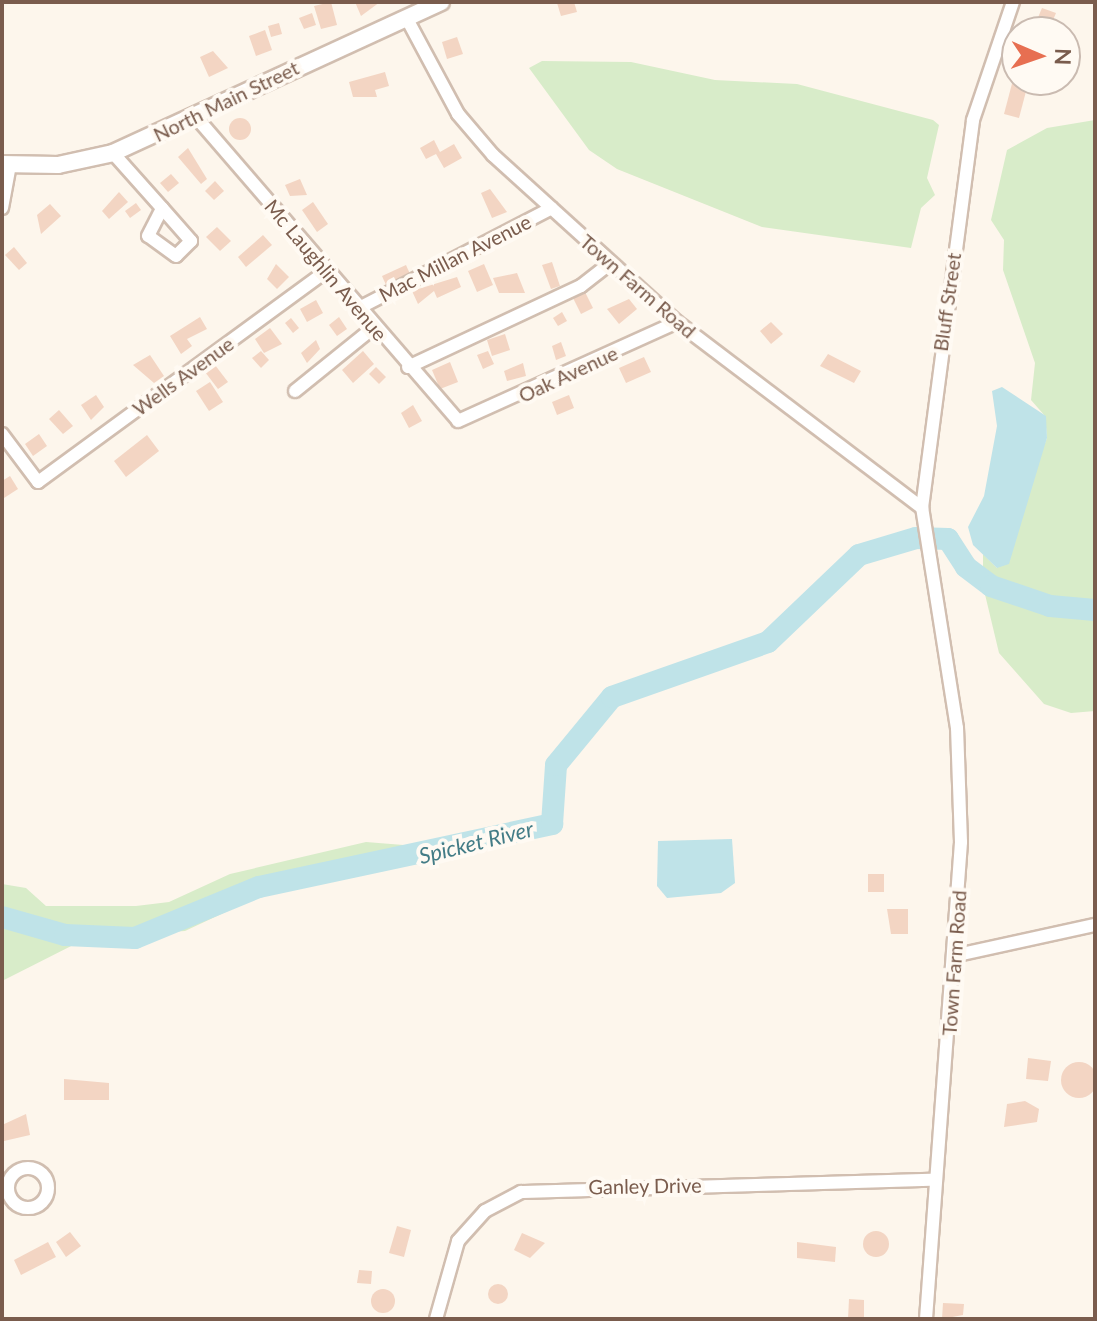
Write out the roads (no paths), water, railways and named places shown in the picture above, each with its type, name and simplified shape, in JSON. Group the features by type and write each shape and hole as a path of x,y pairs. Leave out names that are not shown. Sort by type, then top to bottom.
{"street":[{"name":"North Main Street","path":"6,164 113,153 441,2"},
{"name":"Bluff Street","path":"937,607 922,508 973,120 1013,2"},
{"name":"Town Farm Road","path":"406,17 465,125 552,208 677,322 922,508"},
{"name":"Mc Laughlin Avenue","path":"196,117 328,270 373,328 458,421"},
{"path":"113,153 162,208"},
{"path":"2,208 6,164"},
{"name":"Mac Millan Avenue","path":"359,308 552,208"},
{"path":"408,367 581,286 610,263"},
{"name":"Wells Avenue","path":"2,434 38,482 328,270"},
{"name":"Oak Avenue","path":"458,421 677,322"},
{"path":"295,391 373,328"},
{"name":"Town Farm Road","path":"926,1319 933,1180 957,955 959,756 937,607"},
{"path":"957,955 1095,925"},
{"name":"Ganley Drive","path":"436,1319 458,1241 485,1211 521,1192 933,1180"}],"water":[{"path":"1002,387 1046,416 1047,438 1009,564 997,568 973,545 968,527 984,496 997,426 992,391"},
{"path":"732,839 735,883 721,893 667,898 657,886 658,841"}],"waterway":[{"name":"Spicket River","path":"2,917 65,935 135,938 259,887 552,824 556,765 612,697 768,642 859,555 916,538 948,539 966,567 991,586 1050,606 1095,610"}]}
